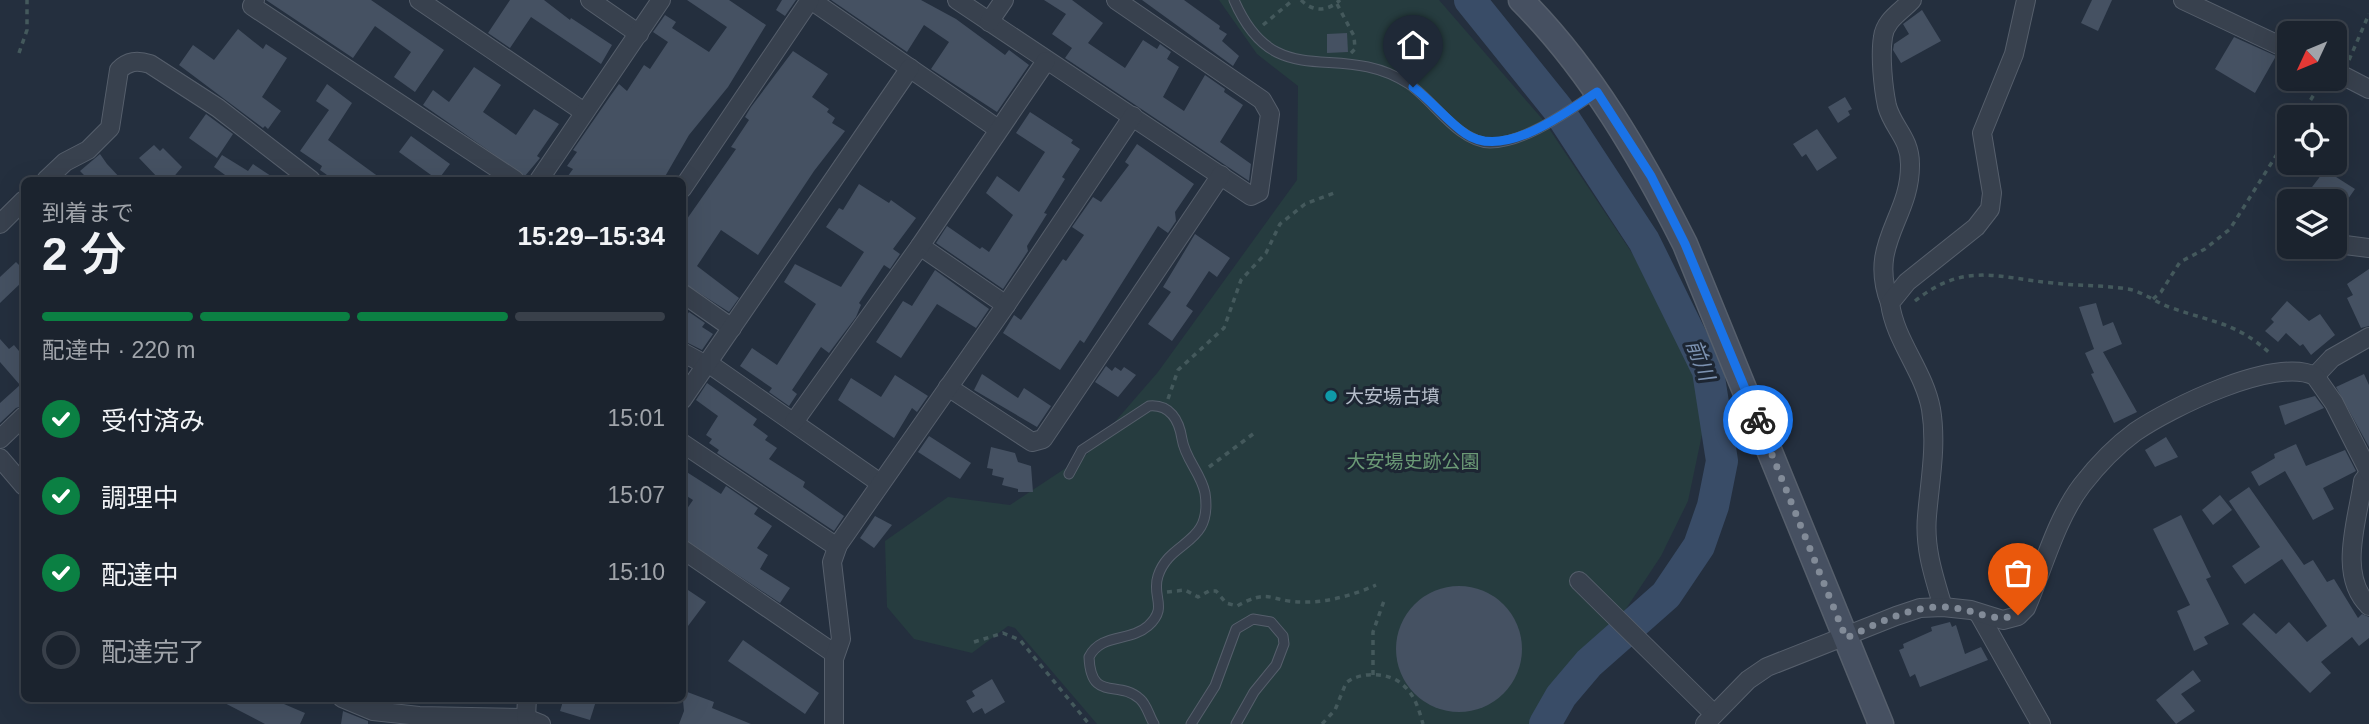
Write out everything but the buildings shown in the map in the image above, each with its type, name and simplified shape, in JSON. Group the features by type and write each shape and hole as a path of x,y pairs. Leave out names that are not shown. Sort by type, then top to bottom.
{"street":[{"path":"255,0 252,6 510,177"},
{"path":"419,0 584,112"},
{"path":"590,0 639,34"},
{"path":"541,177 661,0"},
{"path":"686,183 810,0 998,129"},
{"path":"957,0 1251,195 1259,192 1269,125 1267,106 1246,88 1116,0"},
{"path":"989,22 1004,0"},
{"path":"1521,0 1597,92 1651,176 1685,244 1881,724"},
{"path":"1912,0 1886,23 1882,38 1887,105 1909,148 1910,166 1908,184 1887,239 1881,276 1931,407 1934,461 1927,517 1928,542 1930,565 1943,607"},
{"path":"1892,310 1907,282 1976,227 1990,209 1992,193 1982,133 2014,54 2026,0"},
{"path":"2183,0 2277,44"},
{"path":"49,177 65,162 88,150 110,128 119,70 125,64 141,61 150,64 218,108 307,177"},
{"path":"794,422 920,246 1046,61"},
{"path":"686,394 910,68"},
{"path":"2347,77 2369,89"},
{"path":"834,724 835,654 841,639 832,562 837,547 1133,117"},
{"path":"948,387 1032,442 1043,439 1221,175"},
{"path":"0,223 21,203"},
{"path":"2347,245 2369,248"},
{"path":"920,246 1006,305"},
{"path":"686,296 732,328"},
{"path":"2315,376 2332,358 2369,337"},
{"path":"686,354 707,364 880,483"},
{"path":"1579,581 1709,719 1748,680 1767,667 1896,616 1920,608 1943,607 2003,620 2018,615 2026,608 2081,486 2126,439 2248,377 2283,371 2315,376 2334,403 2369,472 2363,481 2352,549 2358,592 2369,606"},
{"path":"0,439 21,419"},
{"path":"686,446 837,547"},
{"path":"0,458 21,482"},
{"path":"686,552 835,654"},
{"path":"1979,614 2041,724"},
{"path":"352,702 373,711 419,716 534,721 528,702"}],"lane":[{"path":"1234,0 1252,34 1268,49 1290,58 1366,65 1404,81 1467,135 1491,143 1553,121 1597,92"},
{"path":"1069,474 1076,457 1089,445 1116,431 1149,406 1166,407 1178,422 1185,453 1199,475 1206,503 1203,527 1162,565 1156,584 1160,609 1149,625 1135,634 1098,644 1088,657 1092,679 1098,685 1129,693 1140,699 1154,724"},
{"path":"1191,724 1215,686 1236,629 1253,620 1271,622 1283,636 1281,653 1236,724"}],"path":[{"path":"19,53 27,30 27,0"},
{"path":"1252,34 1293,0"},
{"path":"1301,0 1316,9 1338,2 1356,43 1352,52 1334,58 1332,62"},
{"path":"2347,57 2369,14"},
{"path":"2152,299 2161,292 2180,262 2205,249 2230,229 2277,154"},
{"path":"1166,407 1170,387 1178,370 1221,333 1229,320 1241,280 1266,253 1280,224 1305,204 1334,193"},
{"path":"1892,310 1942,283 1980,275 2131,290 2241,330 2277,360 2283,371"},
{"path":"1199,475 1257,431"},
{"path":"1158,597 1175,590 1185,590 1198,597 1209,591 1216,591 1226,603 1237,606 1258,595 1310,602 1360,593 1376,585"},
{"path":"1373,675 1373,632 1385,598"},
{"path":"974,642 1003,633 1020,639 1089,724"},
{"path":"1322,724 1335,710 1346,683 1357,677 1373,675 1404,685 1416,703 1423,724"}],"green space":[{"name":"大安場史跡公園","path":"1219,0 1439,0 1544,121 1634,256 1695,376 1704,425 1688,501 1661,556 1598,651 1559,724 1097,724 1015,628 1008,626 972,653 914,639 887,607 885,541 948,497 1010,505 1087,454 1158,372 1297,180 1298,86 1257,54"}],"waterway":[{"name":"前川","path":"1470,0 1557,108 1644,241 1708,371 1722,461 1713,506 1699,546 1666,595 1589,663 1561,696 1545,724"}],"way so far":[{"path":"1758,420 1846,638 1920,608 1971,610 1988,618 2003,620 2018,615"}],"place":[{"name":"大安場古墳","path":"1331,396"}],"route":[{"path":"1413,87 1467,135 1491,143 1553,121 1597,92 1651,176 1685,244 1758,420"}]}
